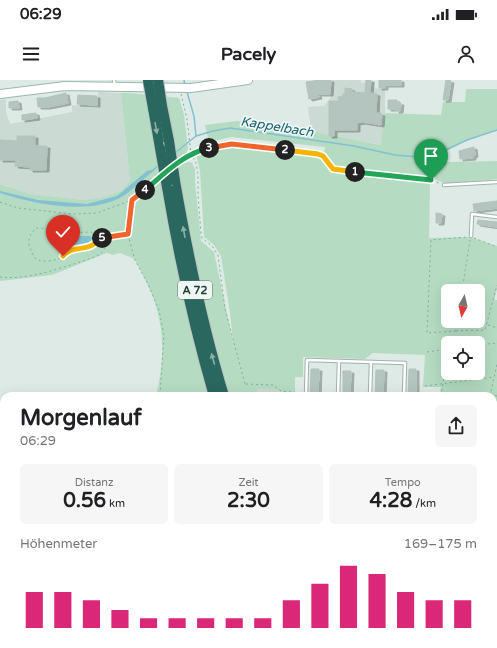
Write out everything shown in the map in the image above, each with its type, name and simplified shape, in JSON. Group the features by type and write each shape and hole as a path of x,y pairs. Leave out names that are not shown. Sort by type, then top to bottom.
{"highway":[{"name":"A 72","path":"148,80 169,141 171,184 181,267 193,320 213,392"},
{"name":"A 72","path":"158,80 160,148 171,184 213,361 223,392"}],"main road":[{"path":"0,94 65,86 115,83 185,88 248,80"}],"lane":[{"path":"444,185 497,182"},
{"path":"471,236 472,214 497,217"},
{"path":"306,392 307,360 405,363 404,392"},
{"path":"338,392 339,361"},
{"path":"370,392 371,362"}],"path":[{"path":"185,88 191,154 196,162 198,174 198,195 202,238 212,246 218,255 225,309 245,384 247,386"},
{"path":"178,163 200,150 232,144 318,154 323,156 333,169 431,180 444,185"},
{"path":"0,202 18,208 73,214 104,212 132,200 161,177"},
{"path":"132,200 128,234 135,260 148,284 159,310 164,335 160,392"},
{"path":"98,239 96,235 91,232 66,233 36,228 31,232 29,244 34,257 38,260 50,260 63,256 68,251 91,247 98,239 128,234"},
{"path":"497,247 471,236 431,240 427,333 486,330 497,285"},
{"path":"463,284 471,236"},
{"path":"0,277 25,276 59,269 102,253 110,237"},
{"path":"488,325 497,328"},
{"path":"485,344 497,343"},
{"path":"427,352 441,351"},
{"path":"491,392 497,364"},
{"path":"425,386 494,377"},
{"path":"442,392 444,380"},
{"path":"245,384 273,385 282,392"}],"shaded area":[{"path":"331,80 361,80 361,83 375,82 375,88 385,89 385,113 382,145 311,131 308,107 324,106 331,97"},
{"path":"98,92 121,93 130,181 121,191 104,197 84,200 31,194 0,184 0,100 6,99 6,112 10,124 72,112 72,105 98,107"},
{"path":"256,389 277,390 280,392 256,392"}],"green space":[{"path":"466,89 497,89 497,131 467,140 445,152 446,162 497,161 497,179 447,184 431,178 335,168 324,155 325,147 231,137 209,142 205,125 237,121 311,131 381,145 385,113 441,115 443,102 465,102"},
{"path":"121,93 179,98 184,115 188,149 184,156 185,160 192,163 195,169 201,241 214,252 233,342 221,256 214,245 204,237 200,171 196,154 233,144 322,159 331,171 424,181 430,185 429,238 470,237 497,246 497,289 494,300 497,300 497,392 440,392 441,387 423,387 425,355 373,353 365,359 303,357 303,377 295,377 295,392 257,389 257,392 157,392 162,364 160,321 150,291 135,259 120,253 113,255 107,253 52,275 0,281 0,184 31,194 84,200 104,197 121,191 130,181"}],"water":[{"path":"154,169 154,171 123,196 110,202 95,206 79,207 45,204 0,193 0,191 38,200 87,204 117,196 147,171"},
{"path":"82,236 90,236 92,238 91,243 66,246 66,240"}],"building":[{"path":"331,80 330,94 318,94 319,97 309,99 306,82"},
{"path":"366,80 371,80 370,93 377,94 376,113 382,114 381,125 362,122 357,123 357,130 334,130 334,136 329,136 329,101 339,101 338,97 345,94 345,88 352,89 352,92 365,93"},
{"path":"379,80 401,80 401,85 385,85 385,88 379,88"},
{"path":"446,80 451,81 448,100 443,100"},
{"path":"66,93 68,103 48,107 38,107 37,98 45,98"},
{"path":"78,95 97,96 97,105 77,104"},
{"path":"388,100 397,100 397,103 401,103 400,111 396,111 396,109 388,109"},
{"path":"18,101 19,108 9,108 9,102"},
{"path":"36,113 37,118 22,120 22,115"},
{"path":"17,136 35,136 35,146 47,146 46,170 30,170 30,167 15,166 16,160 0,160 0,140 17,141"},
{"path":"474,147 475,155 473,158 460,159 459,151"},
{"path":"497,201 497,208 474,211 473,204"},
{"path":"436,213 442,214 441,223 436,223"},
{"path":"478,220 497,222 497,227 477,224"},
{"path":"311,369 319,369 318,392 310,392"},
{"path":"409,369 416,369 416,392 408,392"},
{"path":"376,370 384,370 383,392 375,392"},
{"path":"343,371 351,371 350,392 343,392"}],"waterway":[{"path":"184,80 185,86"},
{"path":"187,92 194,116 196,136"},
{"name":"Kappelbach","path":"175,153 196,136 230,128 354,146 395,155 419,157 437,154 467,140 497,130"},
{"name":"Kappelbach","path":"153,170 159,165"}],"route":[{"path":"63,256 68,251 91,247 97,242 98,239 128,234 132,200 184,158 200,150 232,144 275,148 318,154 323,156 333,169 431,180"}]}
